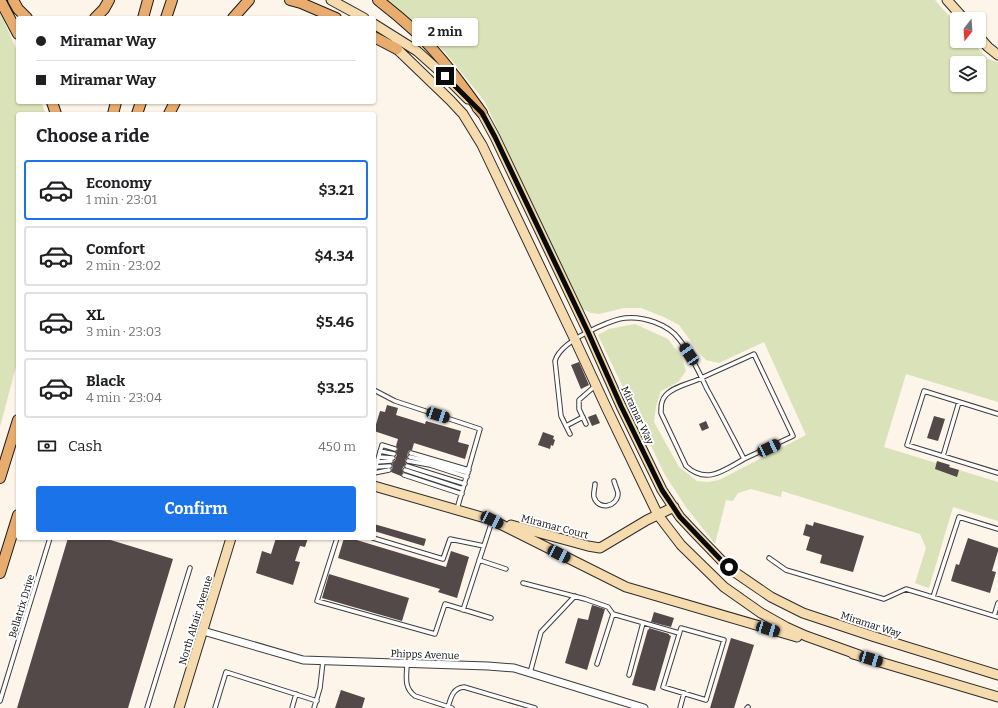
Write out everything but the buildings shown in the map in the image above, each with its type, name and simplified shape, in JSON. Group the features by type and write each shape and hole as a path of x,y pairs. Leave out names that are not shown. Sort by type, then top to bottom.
{"main road":[{"path":"0,0 16,30"},
{"path":"13,0 24,16"},
{"path":"97,16 104,9 109,0"},
{"path":"144,16 148,0"},
{"path":"167,16 172,0"},
{"path":"235,16 246,4 255,0"},
{"path":"290,0 331,16"},
{"path":"332,0 360,16"},
{"path":"378,0 430,46 482,113"},
{"path":"947,0 958,12"},
{"name":"Miramar Way","path":"377,26 417,51 445,76 482,113 499,144 588,332 621,406 662,490 680,517 722,561 736,573 771,596 803,613 998,675"},
{"name":"Miramar Way","path":"377,26 397,49 450,100 462,114 478,138 658,515 681,545 724,587 761,613 786,628 859,656"},
{"path":"376,38 397,49"},
{"path":"986,45 998,55"},
{"path":"0,478 16,426"},
{"name":"Miramar Way","path":"376,487 492,520 626,587 998,697"},
{"name":"Miramar Court","path":"492,520 600,548 647,520 674,507"},
{"path":"0,573 16,521"},
{"name":"North Altair Avenue","path":"179,708 230,540"}],"street":[{"name":"Phipps Avenue","path":"203,631 303,660 514,668 644,708"}],"lane":[{"path":"570,434 562,416 555,361 556,356 560,351 575,340 605,323 624,318 644,319 663,326 678,338 689,354 744,459"},
{"path":"754,354 793,436 713,475 706,476 692,471 686,466 660,413 663,399 667,394 701,378 754,354"},
{"path":"586,424 579,409 580,400 596,386"},
{"path":"376,391 395,401 480,429 457,510"},
{"path":"998,414 924,391 907,445 998,473"},
{"path":"943,456 959,402"},
{"path":"566,426 583,417"},
{"path":"376,472 389,468 376,467 382,445 395,449"},
{"path":"377,459 392,458 380,451"},
{"path":"410,457 468,474 430,465 410,457"},
{"path":"406,468 464,486"},
{"path":"404,475 462,494"},
{"path":"595,484 594,495 596,500 600,505 608,506 613,504 617,499 618,492 614,481"},
{"path":"933,597 959,517 998,529"},
{"path":"463,610 492,520"},
{"path":"376,539 442,559 450,539 484,546"},
{"name":"Bellatrix Drive","path":"0,701 49,540"},
{"path":"336,540 317,601 435,634 445,604 491,618"},
{"path":"769,558 786,570 884,599 906,589 996,616 998,603"},
{"path":"479,560 506,569"},
{"path":"148,708 190,568"},
{"path":"523,583 585,598 608,607 613,614 679,634"},
{"path":"530,673 542,632 575,596"},
{"path":"597,664 613,614"},
{"path":"629,675 643,623"},
{"path":"680,628 724,640 706,700 684,693 663,687 680,628"},
{"path":"314,708 320,688 323,661"},
{"path":"407,664 406,683 408,688 415,696 452,708"},
{"path":"215,708 226,672 317,701"},
{"path":"448,707 453,692 460,687 464,687 535,708"},
{"path":"680,708 684,693"},
{"path":"292,708 296,694"}],"green space":[{"path":"385,0 935,0 950,17 950,48 978,48 985,56 950,56 950,92 986,92 986,57 998,62 998,402 906,374 884,447 998,482 998,521 953,507 929,588 915,583 926,548 920,534 782,491 781,497 751,489 738,493 733,501 726,500 715,544 686,507 665,475 598,335 609,329 635,324 668,339 682,358 686,371 678,382 661,391 656,406 654,422 679,467 697,481 708,482 719,480 806,435 764,342 719,363 706,360 679,325 664,317 641,308 624,308 599,314 591,313 581,308 485,102 445,52"},
{"path":"0,12 16,48 16,104 42,104 45,112 16,112 16,367 0,427"}],"route":[{"path":"445,76 482,113 495,137 662,490 680,517 729,567"}]}
